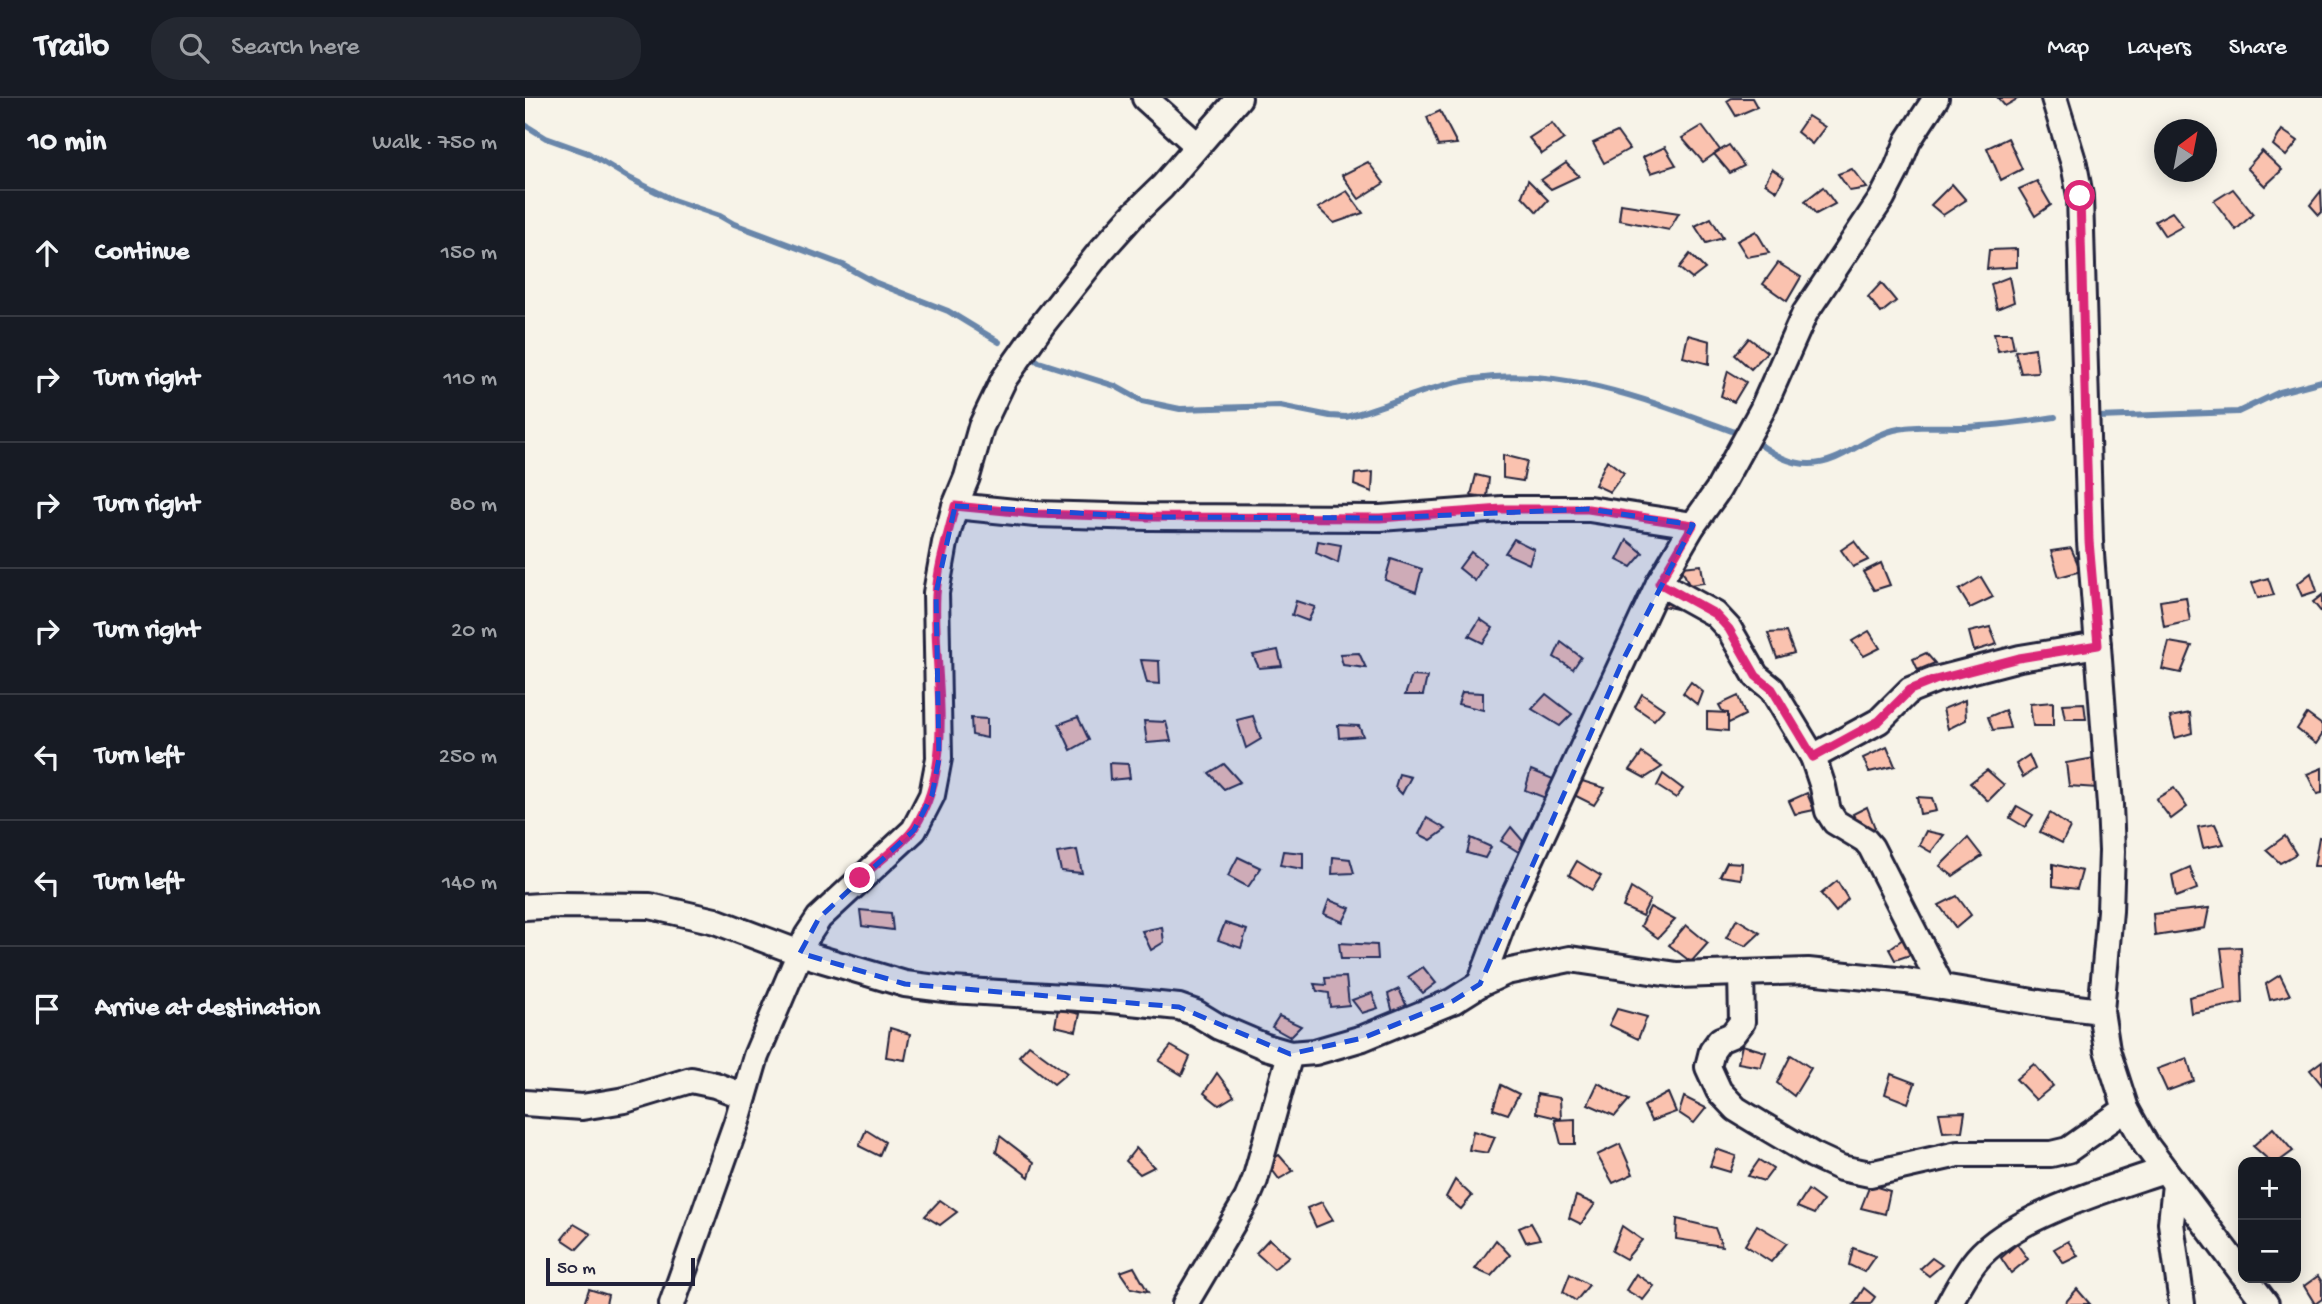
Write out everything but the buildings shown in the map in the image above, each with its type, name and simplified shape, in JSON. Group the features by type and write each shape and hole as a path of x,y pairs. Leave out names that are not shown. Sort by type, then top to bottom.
{"street":[{"path":"1145,98 1197,145"},
{"path":"672,1304 711,1199 756,1056 807,936 818,919 914,830 932,795 939,758 936,593 945,542 981,427 1004,379 1042,325 1099,253 1133,214 1162,187 1239,98"},
{"path":"1480,984 1510,904 1659,583 1693,525 1718,490 1762,410 1805,313 1882,198 1908,141 1936,98"},
{"path":"2053,98 2074,164 2080,196 2089,541 2112,851 2101,1011 2107,1050 2126,1109 2146,1145 2238,1267"},
{"path":"955,506 1035,514 1147,517 1380,518 1502,509 1588,509 1693,525"},
{"path":"1659,583 1715,614 1729,629 1756,676 1772,689 1813,757 1828,811 1835,822 1865,840 1871,847 1942,987"},
{"path":"1813,757 1879,721 1910,690 1935,680 2019,658 2098,645"},
{"path":"525,907 650,906 715,921 800,953 905,984 1179,1007 1266,1047 1290,1054 1315,1052 1363,1038 1453,1001 1506,972 1570,958 1677,975 1808,971 1906,981 2101,1011"},
{"path":"1741,973 1742,1022 1732,1035 1720,1040 1712,1051 1709,1067 1719,1090 1736,1109 1813,1155 1841,1168 1870,1174 1958,1154 2051,1154 2068,1150 2126,1109"},
{"path":"1185,1304 1247,1199 1255,1180 1290,1054"},
{"path":"525,1103 582,1107 636,1097 691,1080 715,1085 744,1096"},
{"path":"1949,1304 1978,1257 2008,1233 2047,1214 2170,1177"},
{"path":"2170,1177 2171,1223 2182,1304"},
{"path":"2250,1283 2266,1304"}],"highlighted area":[{"path":"955,506 1147,517 1380,518 1589,509 1693,525 1624,658 1480,984 1453,1001 1363,1038 1290,1054 1179,1007 905,984 800,953 819,918 914,830 932,795 939,758 936,593"}],"waterway":[{"path":"525,125 546,138 588,153 673,200 843,265 874,282 948,311 999,342"},
{"path":"1029,355 1039,362 1115,386 1142,401 1180,409 1280,406 1346,417 1427,390 1475,379 1508,376 1574,382 1607,389 1735,432"},
{"path":"2098,417 2238,412 2280,392 2322,381"},
{"path":"1756,442 1788,460 1810,464 1832,460 1894,430 1987,426 2055,417"}],"route":[{"path":"860,878 914,830 932,795 939,758 936,593 955,506 1035,514 1147,517 1380,518 1502,509 1588,509 1693,525 1659,583 1715,614 1729,629 1756,676 1772,689 1813,757 1879,721 1910,690 1935,680 2019,658 2098,645 2089,541 2080,196"}]}
